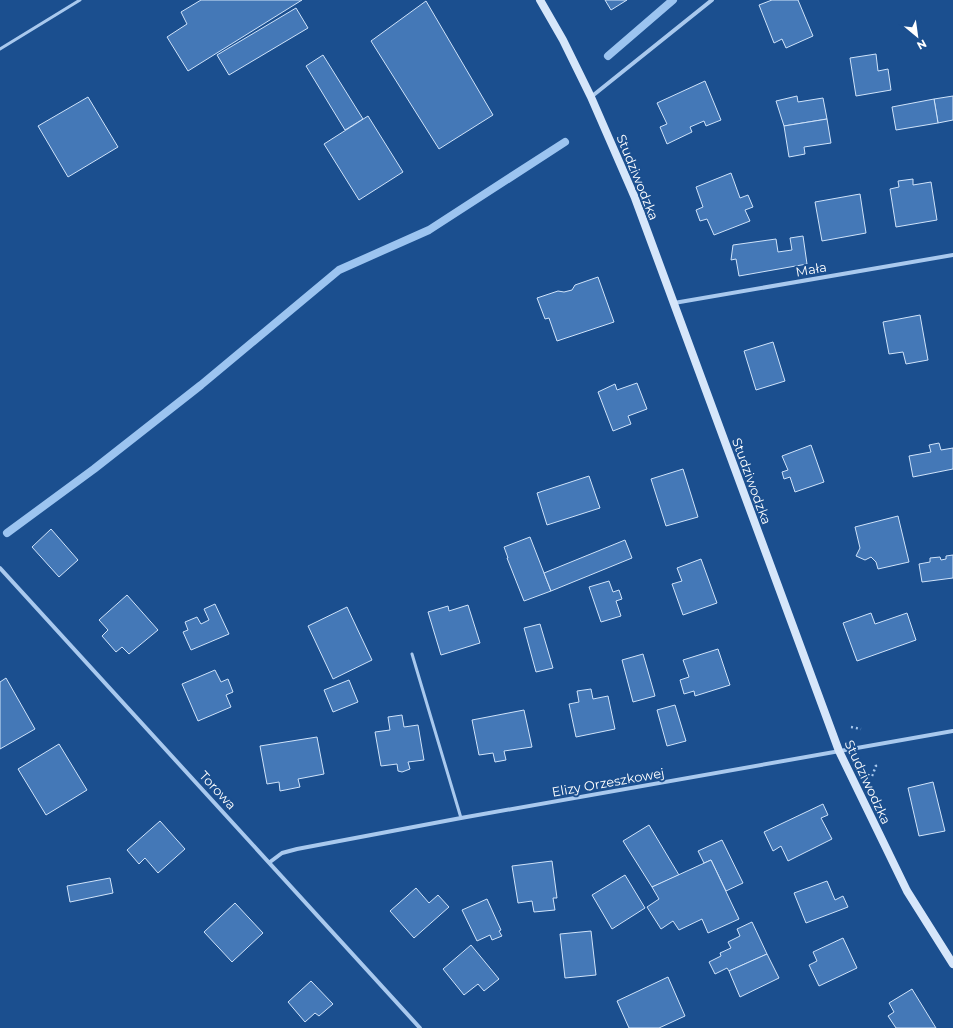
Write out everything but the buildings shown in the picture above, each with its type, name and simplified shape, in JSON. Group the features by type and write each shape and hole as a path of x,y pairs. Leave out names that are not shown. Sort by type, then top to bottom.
{"street":[{"name":"Studziwodzka","path":"540,0 563,40 591,97 635,198 839,751 907,891 953,964"},
{"path":"591,97 712,0"},
{"name":"Mała","path":"673,303 953,255"},
{"name":"Torowa","path":"0,568 420,1028"},
{"name":"Elizy Orzeszkowej","path":"270,862 282,853 297,849 461,818 953,731"}],"lane":[{"path":"0,49 80,0"},
{"path":"412,654 461,818"}],"waterway":[{"path":"608,56 673,0"},
{"path":"7,533 94,469 201,385 339,270 429,230 565,142"}]}
